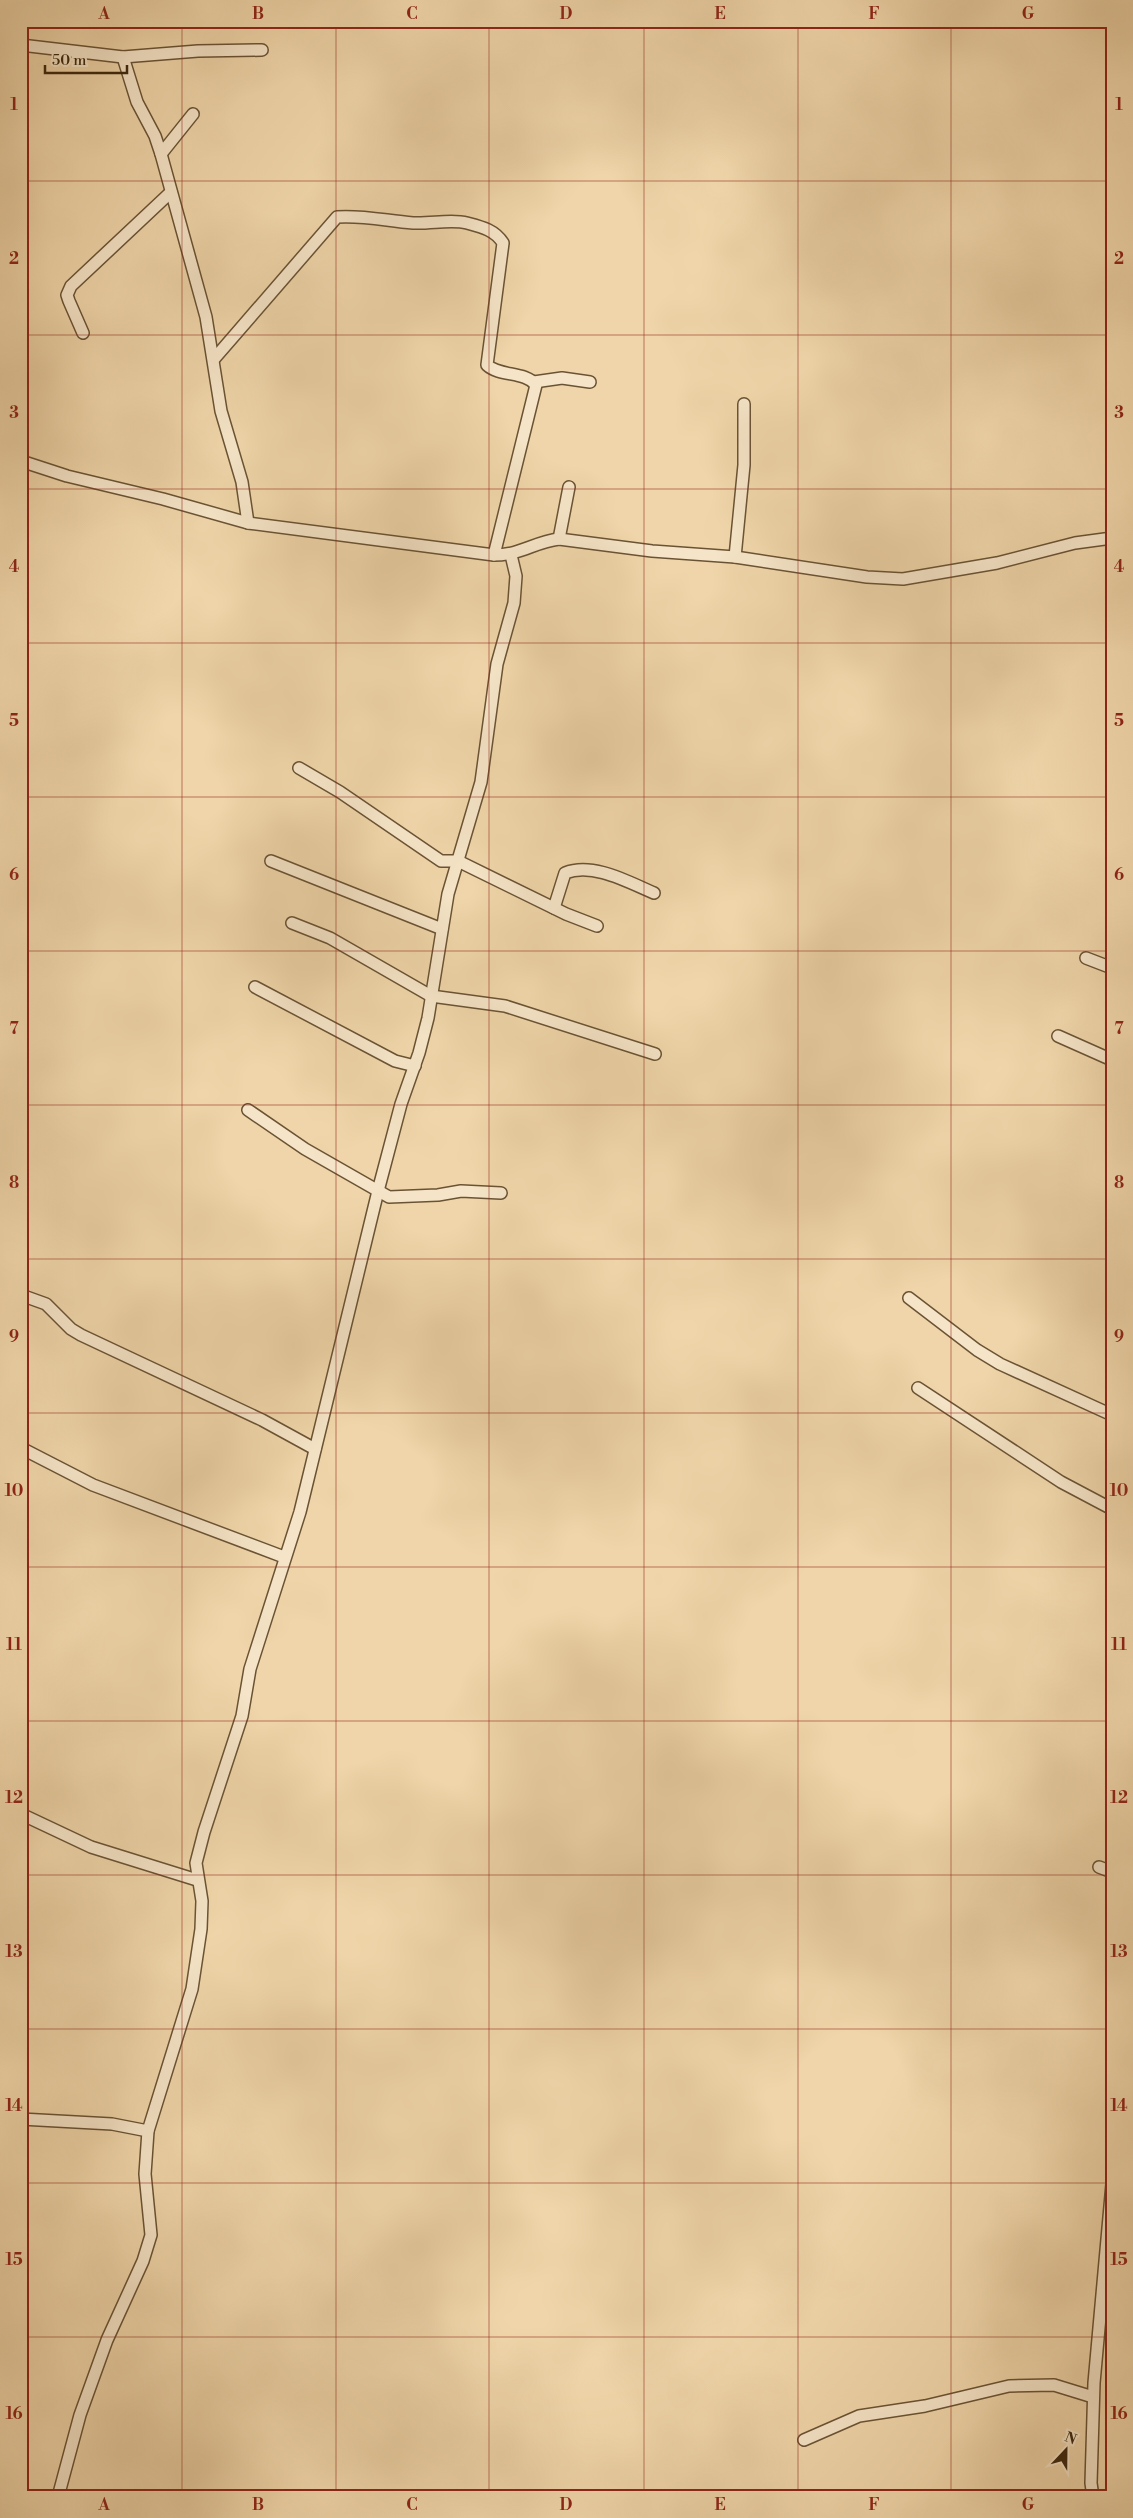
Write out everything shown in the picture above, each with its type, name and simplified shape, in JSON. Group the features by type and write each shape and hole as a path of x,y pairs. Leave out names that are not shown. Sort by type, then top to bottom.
{"street":[{"path":"21,45 123,57 198,51 262,50"},
{"path":"123,57 137,102 155,136 161,154 206,317 221,411 242,482 248,523"},
{"path":"161,154 194,114"},
{"path":"83,333 68,301 67,295 71,286 171,192"},
{"path":"214,359 337,217 362,215 374,219 415,223 466,222 496,233 503,243 487,365 534,382 562,378 590,382"},
{"path":"494,555 536,389 534,382"},
{"path":"735,557 744,465 744,404"},
{"path":"21,461 67,476 163,499 248,523 494,555 511,555 546,541 559,540 652,551 735,557 867,577 903,579 997,563 1075,543 1112,538"},
{"path":"559,540 569,487"},
{"path":"58,2497 80,2415 108,2340 143,2261 149,2242 150,2222 145,2174 148,2131 192,1989 201,1930 202,1901 197,1880 196,1862 242,1716 250,1669 284,1557 300,1512 378,1191 401,1104 415,1066 428,1018 430,996 448,894 481,782 497,664 514,603 516,576 511,555"},
{"path":"299,768 340,792 441,860 458,861 554,908 597,926"},
{"path":"271,860 442,929"},
{"path":"554,908 565,872 577,868 609,875 654,893"},
{"path":"292,923 330,938 430,996 505,1006 655,1054"},
{"path":"1086,958 1112,968"},
{"path":"255,987 395,1061 415,1066"},
{"path":"1058,1036 1112,1060"},
{"path":"248,1110 305,1149 389,1196 438,1195 461,1191 501,1193"},
{"path":"21,1295 46,1304 71,1328 81,1334 262,1420 316,1449"},
{"path":"909,1298 977,1350 1000,1364 1112,1415"},
{"path":"918,1388 1061,1482 1112,1509"},
{"path":"21,1448 93,1485 284,1557"},
{"path":"21,1814 91,1846 197,1880"},
{"path":"1098,1868 1112,1872"},
{"path":"21,2119 112,2124 148,2131"},
{"path":"1093,2497 1091,2483 1093,2397 1112,2184"},
{"path":"804,2440 859,2416 926,2406 1009,2386 1054,2385 1093,2397"}]}
